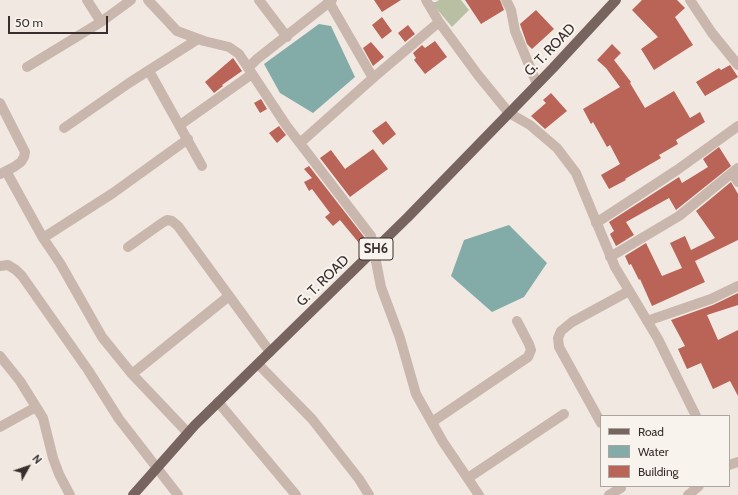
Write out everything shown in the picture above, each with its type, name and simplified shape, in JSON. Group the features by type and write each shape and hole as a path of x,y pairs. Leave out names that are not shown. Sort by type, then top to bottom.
{"main road":[{"name":"G. T. ROAD","path":"133,495 188,433 218,402 374,251 537,84 616,0"}],"street":[{"path":"87,0 101,22"},
{"path":"27,67 101,22 131,0"},
{"path":"148,0 177,31 198,39 229,47 239,54 300,143 371,236 381,287 400,338 416,394 443,442 479,495"},
{"path":"259,0 286,37"},
{"path":"426,0 478,75 509,113 530,125 557,148 576,173 610,257 658,338 696,415"},
{"path":"506,0 511,10 515,31 537,84"},
{"path":"690,0 712,33 738,65"},
{"path":"180,125 250,71 257,59 330,1 373,78"},
{"path":"300,143 373,78 440,22"},
{"path":"64,128 198,39"},
{"path":"149,71 202,166"},
{"path":"0,103 25,152 21,162 3,172 42,238 60,263 102,337 132,374 188,433"},
{"path":"596,222 676,170 738,126"},
{"path":"42,238 113,193 188,139"},
{"path":"610,257 678,216 735,171 738,182"},
{"path":"128,246 167,220 172,221 178,226 270,352"},
{"path":"0,266 8,265 22,276 88,370 119,419 178,495"},
{"path":"647,321 711,298 738,286"},
{"path":"600,420 559,348 558,338 561,331 572,322 629,291"},
{"path":"132,374 230,296"},
{"path":"432,422 528,357 531,350 530,344 517,321"},
{"path":"2,362 20,381 43,418 53,458 59,474 70,495"},
{"path":"258,364 312,419 359,479 369,495"},
{"path":"218,402 296,495"},
{"path":"0,427 36,407"},
{"path":"468,478 564,414"},
{"path":"688,495 698,487"},
{"path":"610,495 621,488"}],"green space":[{"path":"439,0 461,0 469,10 452,27 431,2 436,2"}],"water":[{"path":"319,24 331,26 355,77 313,113 280,93 264,64"},
{"path":"509,225 547,263 524,297 492,312 451,276 464,240"}],"building":[{"path":"374,0 401,0 382,12"},
{"path":"465,0 500,0 504,10 481,24"},
{"path":"642,0 677,0 685,8 675,17 693,45 654,70 641,49 658,37 632,10"},
{"path":"536,10 554,29 532,49 527,44 520,24"},
{"path":"382,17 392,31 382,39 372,25"},
{"path":"408,25 415,34 405,42 398,33"},
{"path":"435,41 447,57 425,74 414,60 416,58 413,53 422,45 425,48"},
{"path":"371,42 384,57 373,66 363,48"},
{"path":"612,44 621,53 614,60 631,82 630,83 645,108 674,91 690,118 700,112 705,122 676,140 678,144 659,155 661,158 609,189 601,175 620,164 610,145 607,147 593,122 591,124 583,109 620,87 606,68 597,60"},
{"path":"233,58 242,71 222,85 223,86 214,93 205,82"},
{"path":"730,65 738,77 705,96 696,82 719,68 721,70"},
{"path":"551,93 567,111 545,129 531,116 546,103 543,100"},
{"path":"261,99 267,109 260,113 254,103"},
{"path":"386,121 396,134 383,145 372,131"},
{"path":"279,126 286,135 277,143 269,133"},
{"path":"719,147 731,166 676,210 669,198 626,222 634,235 616,246 610,234 614,231 609,222 679,177 682,183 708,167 703,159"},
{"path":"373,149 388,169 350,197 320,158 331,150 345,169"},
{"path":"309,166 365,238 359,243 340,220 333,226 325,217 330,213 312,189 309,191 304,182 312,178 304,169"},
{"path":"731,182 738,194 738,240 695,261 705,282 652,306 640,279 639,280 631,264 629,265 625,256 646,243 662,276 682,268 670,243 685,236 691,250 715,238 696,211"},
{"path":"738,293 738,305 707,315 718,340 738,330 738,396 730,381 713,389 701,363 687,369 678,349 685,346 671,320 713,305"}]}
